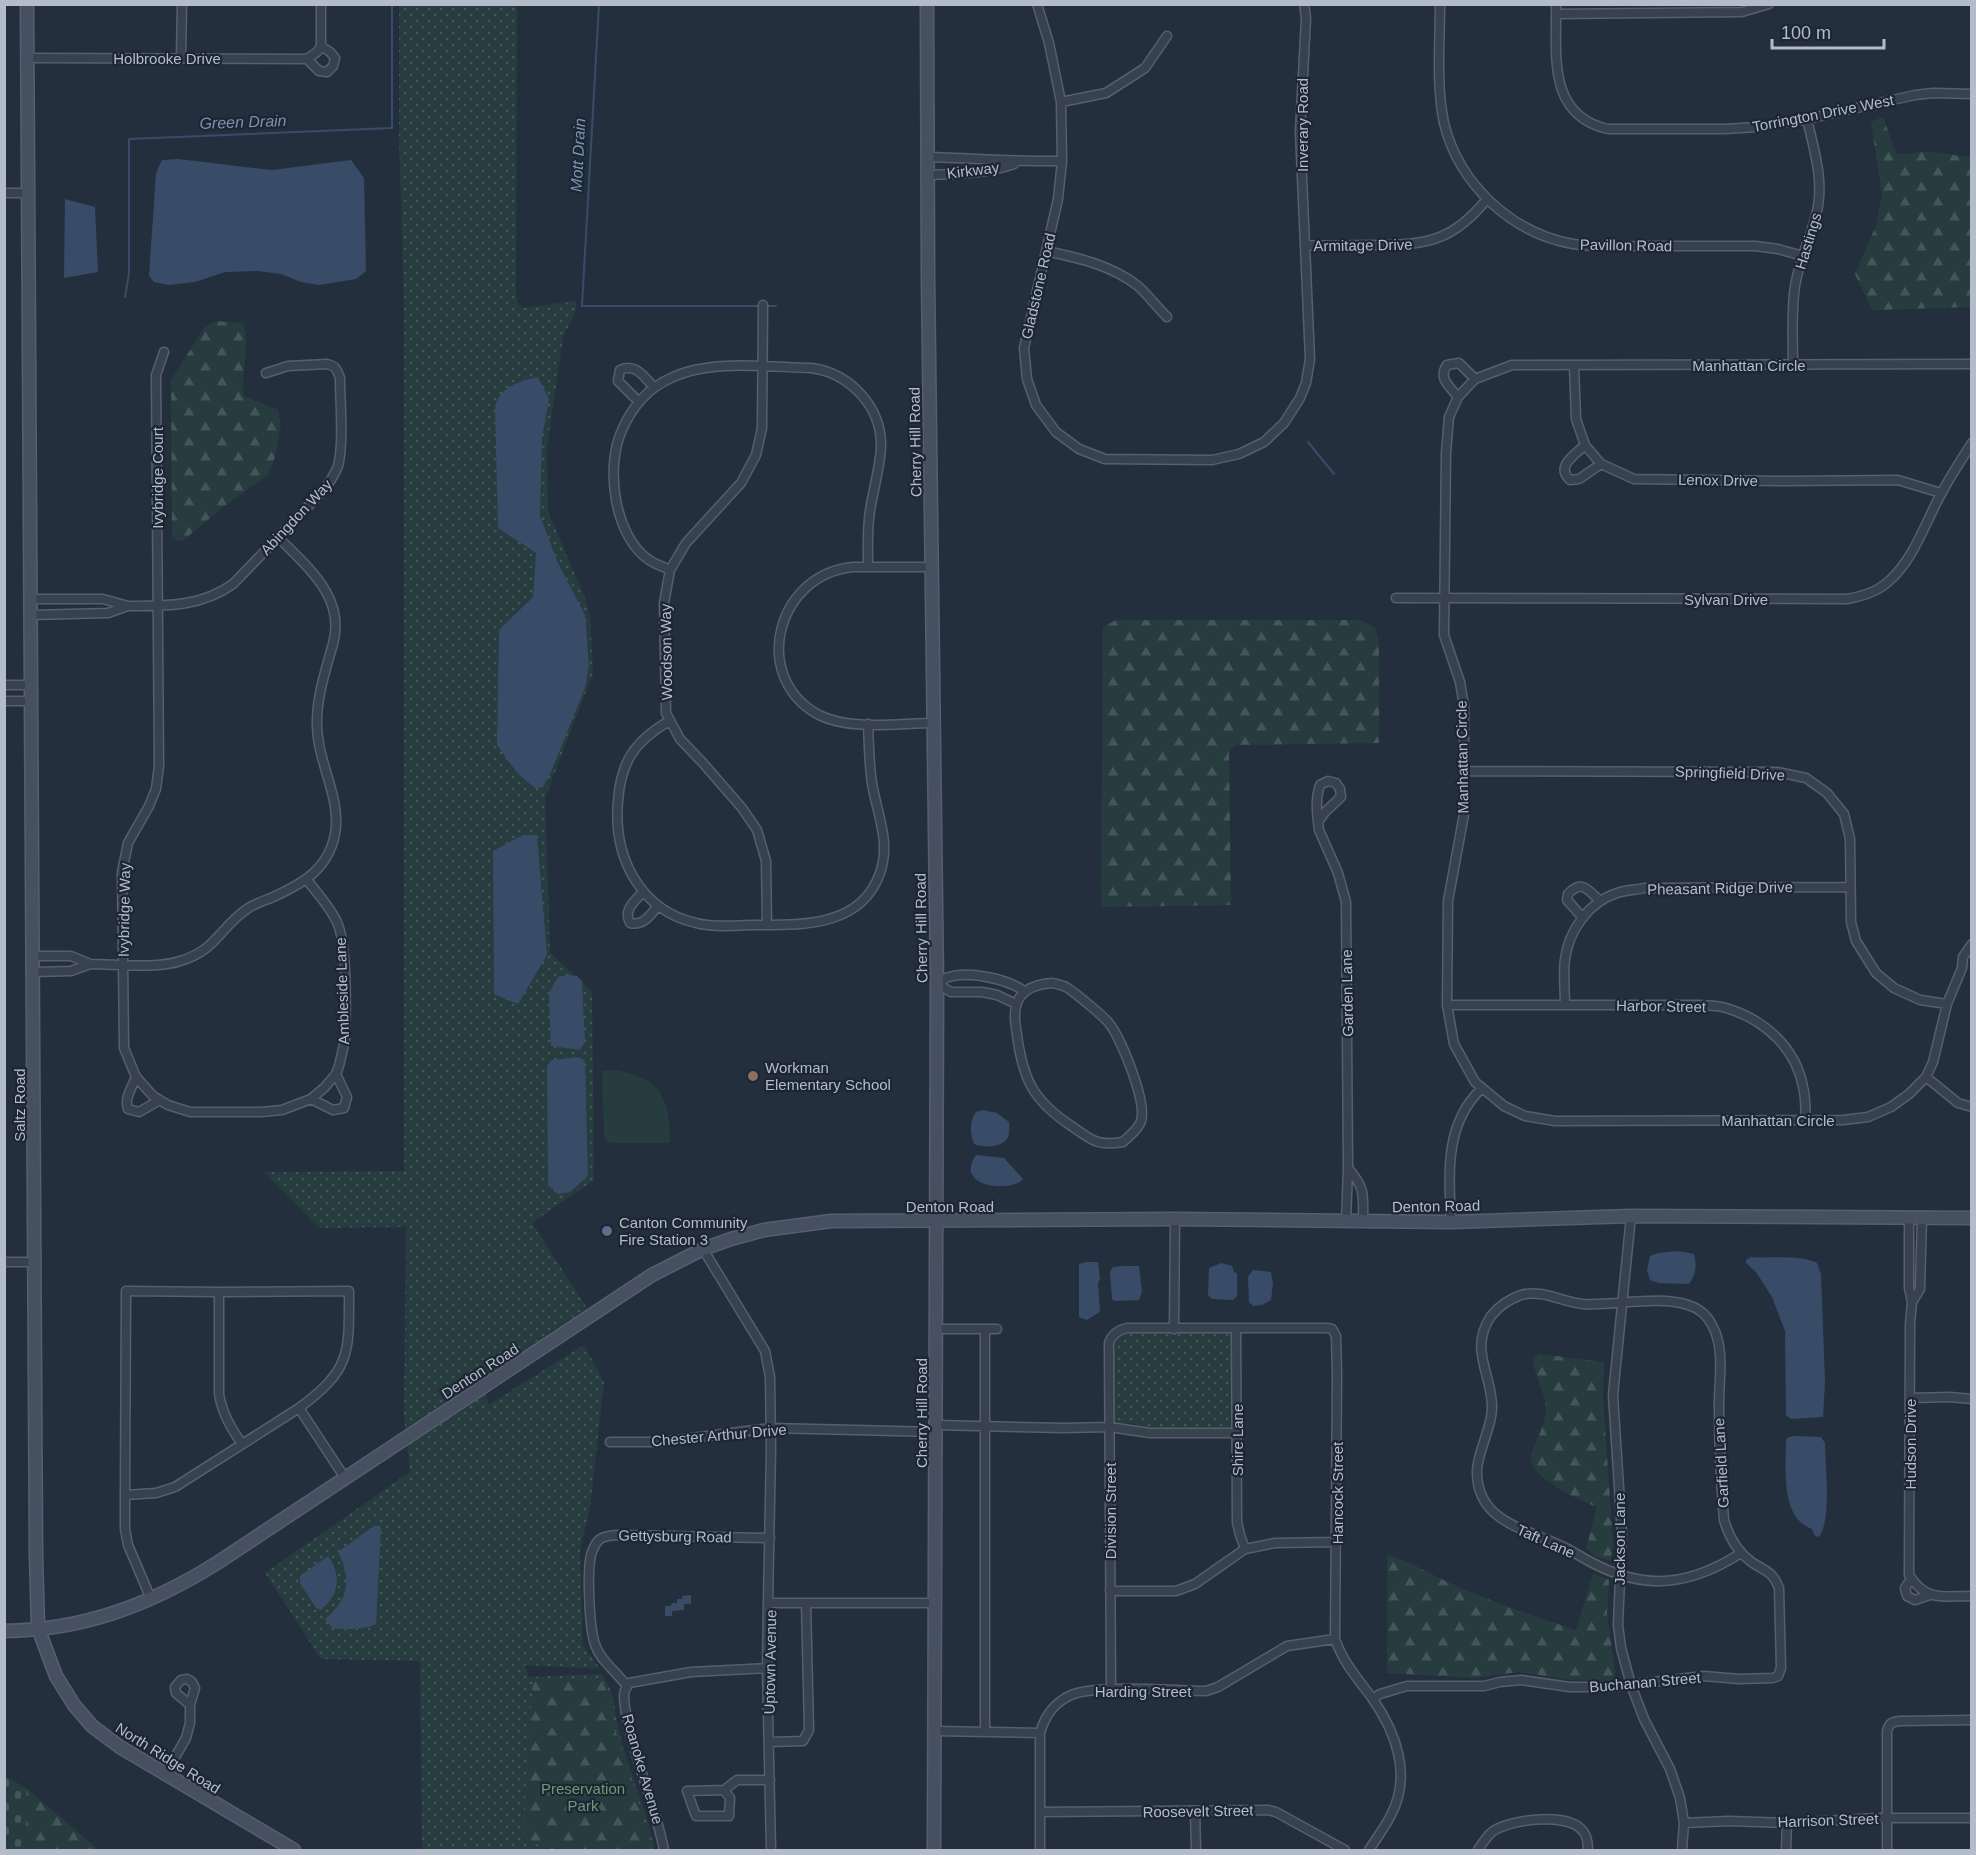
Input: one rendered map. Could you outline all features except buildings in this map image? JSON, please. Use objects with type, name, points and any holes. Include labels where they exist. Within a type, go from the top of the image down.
[{"type":"street","name":"Saltz Road","points":[[27,4],[38,1628]]},
{"type":"street","points":[[181,58],[182,4]]},
{"type":"street","points":[[321,4],[321,46],[307,59],[319,71],[327,72],[333,66],[335,58],[321,46]]},
{"type":"street","name":"Cherry Hill Road","points":[[927,4],[937,984],[934,1851]]},
{"type":"street","name":"Gladstone Road","points":[[1037,4],[1049,42],[1061,102],[1062,161],[1058,199],[1024,348],[1027,379],[1036,405],[1056,432],[1078,449],[1105,459],[1212,460],[1239,454],[1264,442],[1284,423],[1300,398]]},
{"type":"street","name":"Inverary Road","points":[[1304,4],[1306,18],[1300,132],[1305,246]]},
{"type":"street","name":"Pavillon Road","points":[[1440,4],[1440,89],[1444,122],[1457,158],[1472,181],[1505,215],[1549,238],[1573,244],[1605,247],[1755,246],[1803,256]]},
{"type":"street","points":[[1556,9],[1742,12],[1769,4]]},
{"type":"street","name":"Torrington Drive West","points":[[1556,9],[1558,79],[1565,98],[1584,119],[1608,129],[1758,127],[1807,119],[1915,95],[1971,94]]},
{"type":"street","points":[[1061,102],[1106,93],[1145,68],[1167,36]]},
{"type":"street","name":"Holbrooke Drive","points":[[27,58],[307,59]]},
{"type":"street","name":"Hastings","points":[[1793,365],[1794,292],[1805,246],[1816,216],[1820,192],[1819,176],[1807,119]]},
{"type":"street","name":"Kirkway","points":[[927,158],[977,158],[1017,162],[1062,161]]},
{"type":"street","name":"Kirkway","points":[[927,175],[996,170],[1017,162]]},
{"type":"street","points":[[4,193],[28,193]]},
{"type":"street","name":"Armitage Drive","points":[[1300,398],[1306,383],[1310,359],[1305,246],[1404,246],[1431,242],[1455,230],[1487,199]]},
{"type":"street","points":[[1046,251],[1088,260],[1114,272],[1138,286],[1167,317]]},
{"type":"street","name":"Woodson Way","points":[[764,305],[762,428],[754,462],[741,483],[686,543],[670,570],[664,603],[666,713],[680,740],[742,808],[757,830],[766,861],[767,925]]},
{"type":"street","name":"Ivybridge Court","points":[[157,606],[156,375],[164,352]]},
{"type":"street","points":[[1458,397],[1443,379],[1443,371],[1447,364],[1458,363],[1475,379]]},
{"type":"street","name":"Abingdon Way","points":[[128,606],[193,602],[220,593],[233,584],[333,478],[338,464],[340,378],[337,370],[327,364],[288,366],[266,373]]},
{"type":"street","name":"Manhattan Circle","points":[[1971,364],[1512,365],[1475,379],[1458,397],[1449,417],[1446,453],[1444,635],[1460,682],[1464,706],[1464,814],[1448,901],[1448,1005],[1454,1044],[1469,1075],[1481,1089],[1504,1106],[1526,1116],[1555,1121],[1843,1120],[1868,1117],[1891,1107],[1909,1094],[1926,1077],[1933,1062],[1947,1004],[1962,968],[1963,957],[1971,944]]},
{"type":"street","name":"Lenox Drive","points":[[1574,366],[1576,419],[1586,445],[1601,464],[1634,478],[1787,481],[1898,480],[1941,493]]},
{"type":"street","points":[[639,402],[618,381],[620,370],[628,367],[636,368],[654,387]]},
{"type":"street","points":[[670,570],[649,560],[635,546],[623,528],[616,503],[617,447],[621,431],[639,402],[654,387],[673,376],[694,369],[762,367],[825,370],[842,378],[860,393],[871,408],[879,424],[881,447],[870,511],[867,566]]},
{"type":"street","name":"Sylvan Drive","points":[[1396,598],[1848,599],[1859,597],[1888,582],[1902,568],[1941,493],[1971,443]]},
{"type":"street","points":[[1586,445],[1565,464],[1564,471],[1567,477],[1570,480],[1579,479],[1601,464]]},
{"type":"street","points":[[33,956],[71,956],[90,963],[178,962],[200,954],[212,945],[236,917],[249,907],[308,880],[326,856],[336,827],[335,804],[320,753],[316,723],[320,687],[334,640],[335,622],[329,596],[322,582],[278,537]]},
{"type":"street","points":[[932,567],[867,566],[842,568],[828,572],[806,586],[794,600],[787,613],[779,644],[782,669],[789,684],[813,711],[834,721],[868,724],[934,723]]},
{"type":"street","points":[[31,599],[103,598],[128,606]]},
{"type":"street","points":[[31,615],[108,613],[128,606]]},
{"type":"street","name":"Ivybridge Way","points":[[157,606],[159,766],[156,789],[132,832],[125,852],[122,872],[126,1056],[136,1077],[160,1100]]},
{"type":"street","points":[[4,685],[31,685]]},
{"type":"street","points":[[4,701],[32,701]]},
{"type":"street","points":[[669,721],[649,733],[633,750],[624,769],[619,790],[617,828],[622,854],[630,872],[643,892],[658,906],[680,918],[702,924],[767,925],[814,923],[833,919],[855,907],[875,884],[882,867],[885,845],[872,783],[868,724]]},
{"type":"street","name":"Springfield Drive","points":[[1464,771],[1777,772],[1806,778],[1827,793],[1844,814],[1850,839],[1851,922],[1856,941],[1876,973],[1894,988],[1920,1000],[1947,1004]]},
{"type":"street","name":"Garden Lane","points":[[1318,822],[1341,797],[1336,783],[1328,781],[1320,785],[1317,794],[1318,822],[1319,830],[1338,873],[1346,902],[1348,1168],[1346,1222]]},
{"type":"street","name":"Ambleside Lane","points":[[308,880],[330,909],[344,942],[345,1040],[336,1074]]},
{"type":"street","points":[[1583,918],[1568,900],[1568,894],[1573,888],[1584,887],[1600,901]]},
{"type":"street","name":"Pheasant Ridge Drive","points":[[1565,1005],[1564,960],[1570,938],[1583,918],[1600,901],[1618,893],[1644,888],[1850,887]]},
{"type":"street","points":[[643,892],[627,910],[630,923],[638,925],[644,922],[658,906]]},
{"type":"street","points":[[1962,968],[1971,962]]},
{"type":"street","points":[[33,972],[71,971],[90,963]]},
{"type":"street","points":[[1016,1004],[997,995],[982,992],[951,992],[937,984],[947,977],[1000,978],[1024,991]]},
{"type":"street","points":[[1052,983],[1066,987],[1108,1023],[1133,1073],[1142,1108],[1141,1121],[1135,1131],[1123,1142],[1097,1143],[1051,1113],[1035,1095],[1024,1073],[1014,1016],[1016,1004],[1024,991],[1038,985],[1052,983]]},
{"type":"street","name":"Harbor Street","points":[[1448,1005],[1698,1005],[1724,1007],[1749,1016],[1764,1026],[1778,1038],[1794,1059],[1803,1087],[1806,1120]]},
{"type":"street","points":[[136,1077],[126,1103],[128,1109],[139,1112],[160,1100],[190,1112],[278,1111],[311,1099],[336,1074],[347,1097],[344,1108],[333,1110],[311,1099]]},
{"type":"street","points":[[1926,1077],[1958,1103],[1971,1107]]},
{"type":"street","points":[[1450,1222],[1450,1149],[1454,1131],[1467,1104],[1481,1089]]},
{"type":"street","name":"Garden Lane","points":[[1348,1168],[1362,1187],[1363,1222]]},
{"type":"street","name":"Denton Road","points":[[38,1628],[100,1618],[151,1599],[217,1563],[652,1275],[704,1249],[749,1234],[801,1224],[855,1221],[1450,1222],[1630,1216],[1971,1218]]},
{"type":"street","name":"Jackson Lane","points":[[1630,1216],[1613,1395],[1622,1534],[1618,1625],[1621,1648],[1631,1686],[1644,1719],[1670,1770],[1680,1798],[1684,1823],[1682,1851]]},
{"type":"street","name":"Hudson Drive","points":[[1916,1218],[1909,1288],[1912,1302],[1909,1575],[1913,1582],[1905,1588],[1906,1596],[1915,1600],[1930,1595]]},
{"type":"street","name":"Hudson Drive","points":[[1912,1302],[1920,1288],[1916,1218]]},
{"type":"street","points":[[1174,1329],[1175,1220]]},
{"type":"street","points":[[704,1249],[765,1351],[770,1377],[768,1603]]},
{"type":"street","points":[[4,1262],[34,1262]]},
{"type":"street","points":[[125,1495],[156,1493],[175,1487],[299,1408],[327,1386],[344,1359],[348,1341],[349,1291],[126,1291],[125,1495],[126,1536],[151,1599]]},
{"type":"street","points":[[219,1292],[219,1394],[227,1421],[242,1444]]},
{"type":"street","name":"Taft Lane","points":[[1622,1302],[1581,1304],[1536,1293],[1520,1296],[1504,1304],[1493,1314],[1485,1330],[1481,1355],[1492,1401],[1492,1412],[1477,1471],[1478,1484],[1483,1497],[1506,1523],[1561,1544],[1591,1563],[1621,1576],[1642,1580],[1681,1579],[1704,1574],[1741,1553]]},
{"type":"street","name":"Garfield Lane","points":[[1622,1302],[1687,1304],[1702,1312],[1712,1325],[1719,1353],[1724,1520],[1729,1536],[1741,1553],[1774,1576],[1779,1588],[1781,1668],[1778,1676]]},
{"type":"street","name":"Hancock Street","points":[[1115,1333],[1127,1328],[1327,1328],[1335,1332],[1337,1375],[1335,1639],[1347,1666],[1373,1699],[1395,1739],[1402,1777],[1398,1797],[1391,1814],[1369,1851]]},
{"type":"street","points":[[936,1329],[997,1329]]},
{"type":"street","points":[[985,1732],[986,1329]]},
{"type":"street","name":"Shire Lane","points":[[1236,1329],[1237,1522],[1245,1549]]},
{"type":"street","name":"Division Street","points":[[1111,1690],[1109,1343],[1115,1333]]},
{"type":"street","points":[[1910,1398],[1971,1399]]},
{"type":"street","points":[[299,1408],[345,1478]]},
{"type":"street","name":"Chester Arthur Drive","points":[[609,1442],[660,1442],[771,1428],[1109,1427],[1150,1433],[1237,1433]]},
{"type":"street","name":"Gettysburg Road","points":[[627,1687],[622,1678],[603,1659],[593,1640],[591,1553],[599,1540],[610,1535],[770,1538]]},
{"type":"street","points":[[1110,1591],[1164,1592],[1187,1588],[1245,1549],[1275,1543],[1337,1542]]},
{"type":"street","points":[[1913,1582],[1930,1595],[1971,1596]]},
{"type":"street","name":"Uptown Avenue","points":[[771,1851],[768,1603],[936,1603]]},
{"type":"street","points":[[769,1742],[803,1741],[809,1730],[806,1603]]},
{"type":"street","points":[[4,1631],[38,1628]]},
{"type":"street","name":"North Ridge Road","points":[[38,1628],[56,1676],[74,1705],[92,1726],[165,1775],[294,1851]]},
{"type":"street","name":"Harding Street","points":[[1040,1851],[1040,1733],[1044,1721],[1057,1703],[1082,1691],[1206,1691],[1218,1687],[1287,1646],[1335,1639]]},
{"type":"street","points":[[627,1687],[629,1683],[691,1672],[767,1668]]},
{"type":"street","name":"Buchanan Street","points":[[1373,1699],[1380,1694],[1407,1686],[1484,1686],[1521,1680],[1570,1687],[1631,1686],[1704,1676],[1739,1679],[1778,1676]]},
{"type":"street","name":"Roanoke Avenue","points":[[627,1687],[624,1693],[628,1722],[664,1851]]},
{"type":"street","points":[[165,1775],[186,1738],[190,1723],[190,1705]]},
{"type":"street","points":[[1887,1851],[1887,1731],[1891,1723],[1971,1720]]},
{"type":"street","points":[[935,1731],[1040,1733]]},
{"type":"street","points":[[724,1790],[730,1798],[729,1816],[696,1816],[687,1791],[724,1790],[737,1780],[770,1780]]},
{"type":"street","name":"Roosevelt Street","points":[[1041,1812],[1268,1810],[1276,1812],[1345,1851]]},
{"type":"street","points":[[1195,1811],[1196,1851]]},
{"type":"street","name":"Harrison Street","points":[[1684,1823],[1971,1818]]},
{"type":"street","points":[[1478,1851],[1492,1832],[1505,1825],[1548,1819],[1567,1822],[1582,1830],[1587,1839],[1588,1851]]},
{"type":"street","points":[[1786,1851],[1787,1823]]},
{"type":"green space","points":[[399,5],[517,5],[516,293],[518,304],[523,308],[576,301],[576,310],[563,338],[547,447],[548,512],[584,595],[590,617],[593,673],[545,798],[550,953],[592,991],[594,1180],[532,1223],[587,1308],[485,1376],[488,1405],[584,1345],[604,1382],[590,1507],[580,1551],[583,1645],[600,1669],[525,1665],[529,1677],[601,1674],[606,1681],[610,1688],[623,1746],[655,1850],[422,1850],[420,1661],[321,1659],[265,1573],[410,1472],[404,1416],[406,1227],[319,1228],[264,1172],[404,1171],[404,302],[399,135]]},
{"type":"green space","points":[[1883,117],[1896,153],[1924,152],[1971,157],[1971,307],[1872,310],[1855,274],[1875,228],[1882,195],[1871,122]]},
{"type":"green space","points":[[215,321],[243,323],[246,342],[244,396],[278,410],[281,424],[275,457],[268,475],[223,507],[184,540],[177,541],[172,537],[171,380],[204,328]]},
{"type":"green space","points":[[1116,620],[1361,620],[1375,628],[1379,643],[1379,743],[1236,745],[1229,751],[1231,905],[1101,907],[1103,627]]},
{"type":"green space","points":[[614,1070],[643,1078],[660,1092],[668,1114],[670,1143],[610,1143],[604,1137],[602,1071]]},
{"type":"green space","points":[[1124,1333],[1232,1333],[1232,1428],[1149,1428],[1132,1423],[1114,1424],[1113,1337]]},
{"type":"green space","points":[[1539,1354],[1604,1362],[1603,1398],[1613,1542],[1611,1561],[1597,1557],[1586,1549],[1597,1507],[1556,1487],[1537,1472],[1532,1464],[1531,1456],[1546,1408],[1533,1359]]},
{"type":"green space","points":[[1387,1555],[1481,1596],[1576,1630],[1593,1574],[1609,1580],[1607,1614],[1616,1679],[1612,1681],[1571,1680],[1519,1672],[1473,1678],[1387,1673]]},
{"type":"green space","name":"Preservation Park","points":[[599,1678],[608,1689],[615,1731],[629,1769],[652,1850],[547,1850],[524,1837],[533,1680]]},
{"type":"green space","points":[[5,1776],[26,1788],[25,1850],[5,1850]]},
{"type":"green space","points":[[26,1788],[99,1850],[25,1850]]},
{"type":"water","points":[[178,159],[272,170],[351,160],[364,178],[366,271],[356,279],[319,285],[301,282],[281,274],[258,271],[225,272],[195,282],[169,285],[154,282],[149,276],[156,173],[162,160]]},
{"type":"water","points":[[65,199],[95,207],[98,272],[64,278]]},
{"type":"water","points":[[538,377],[549,399],[542,438],[540,516],[558,563],[585,615],[589,665],[585,688],[551,772],[543,787],[535,788],[518,774],[497,745],[499,630],[533,597],[536,553],[498,528],[495,407],[506,389]]},
{"type":"water","points":[[523,835],[537,835],[547,955],[518,1004],[494,994],[493,851]]},
{"type":"water","points":[[577,976],[582,981],[585,1042],[580,1050],[551,1046],[549,993],[558,977]]},
{"type":"water","points":[[579,1057],[585,1061],[588,1176],[570,1192],[558,1194],[548,1185],[547,1067],[551,1060]]},
{"type":"water","points":[[983,1110],[997,1113],[1009,1122],[1009,1135],[1002,1143],[987,1146],[974,1144],[971,1132],[972,1119],[976,1112]]},
{"type":"water","points":[[976,1155],[1004,1158],[1023,1179],[1008,1186],[987,1185],[978,1181],[972,1175],[971,1166]]},
{"type":"water","points":[[1678,1251],[1694,1254],[1695,1270],[1689,1284],[1659,1283],[1650,1280],[1647,1270],[1650,1256]]},
{"type":"water","points":[[1751,1257],[1793,1258],[1817,1263],[1821,1274],[1825,1382],[1823,1417],[1791,1419],[1786,1415],[1785,1331],[1772,1297],[1756,1272],[1746,1263],[1746,1260]]},
{"type":"water","points":[[1098,1262],[1100,1279],[1098,1283],[1100,1312],[1087,1320],[1079,1317],[1079,1264]]},
{"type":"water","points":[[1221,1263],[1232,1266],[1234,1272],[1237,1273],[1237,1296],[1233,1300],[1212,1299],[1208,1295],[1209,1268]]},
{"type":"water","points":[[1139,1266],[1142,1292],[1139,1300],[1115,1301],[1112,1299],[1110,1272],[1113,1267]]},
{"type":"water","points":[[1253,1270],[1271,1272],[1273,1283],[1271,1300],[1262,1305],[1253,1306],[1249,1302],[1248,1277]]},
{"type":"water","points":[[1793,1436],[1821,1437],[1825,1443],[1827,1505],[1823,1529],[1819,1537],[1815,1536],[1812,1529],[1794,1514],[1790,1503],[1786,1478],[1786,1441],[1787,1438]]},
{"type":"water","points":[[379,1525],[381,1529],[376,1624],[354,1629],[332,1628],[325,1619],[339,1604],[346,1588],[345,1571],[338,1552],[371,1528]]},
{"type":"water","points":[[328,1556],[337,1577],[332,1598],[321,1610],[316,1608],[300,1583],[300,1576]]},
{"type":"water","points":[[691,1595],[691,1604],[684,1604],[684,1610],[672,1611],[672,1616],[665,1616],[665,1606],[677,1603],[677,1599],[682,1599],[682,1596]]},
{"type":"waterway","name":"Green Drain","points":[[125,297],[129,273],[129,139],[392,128],[392,4]]},
{"type":"waterway","name":"Mott Drain","points":[[599,4],[582,306],[760,306]]},
{"type":"waterway","points":[[766,306],[776,306]]},
{"type":"waterway","points":[[1308,442],[1334,474]]},
{"type":"place","name":"Workman Elementary School","points":[[753,1076]]},
{"type":"place","name":"Canton Community Fire Station 3","points":[[607,1231]]}]
